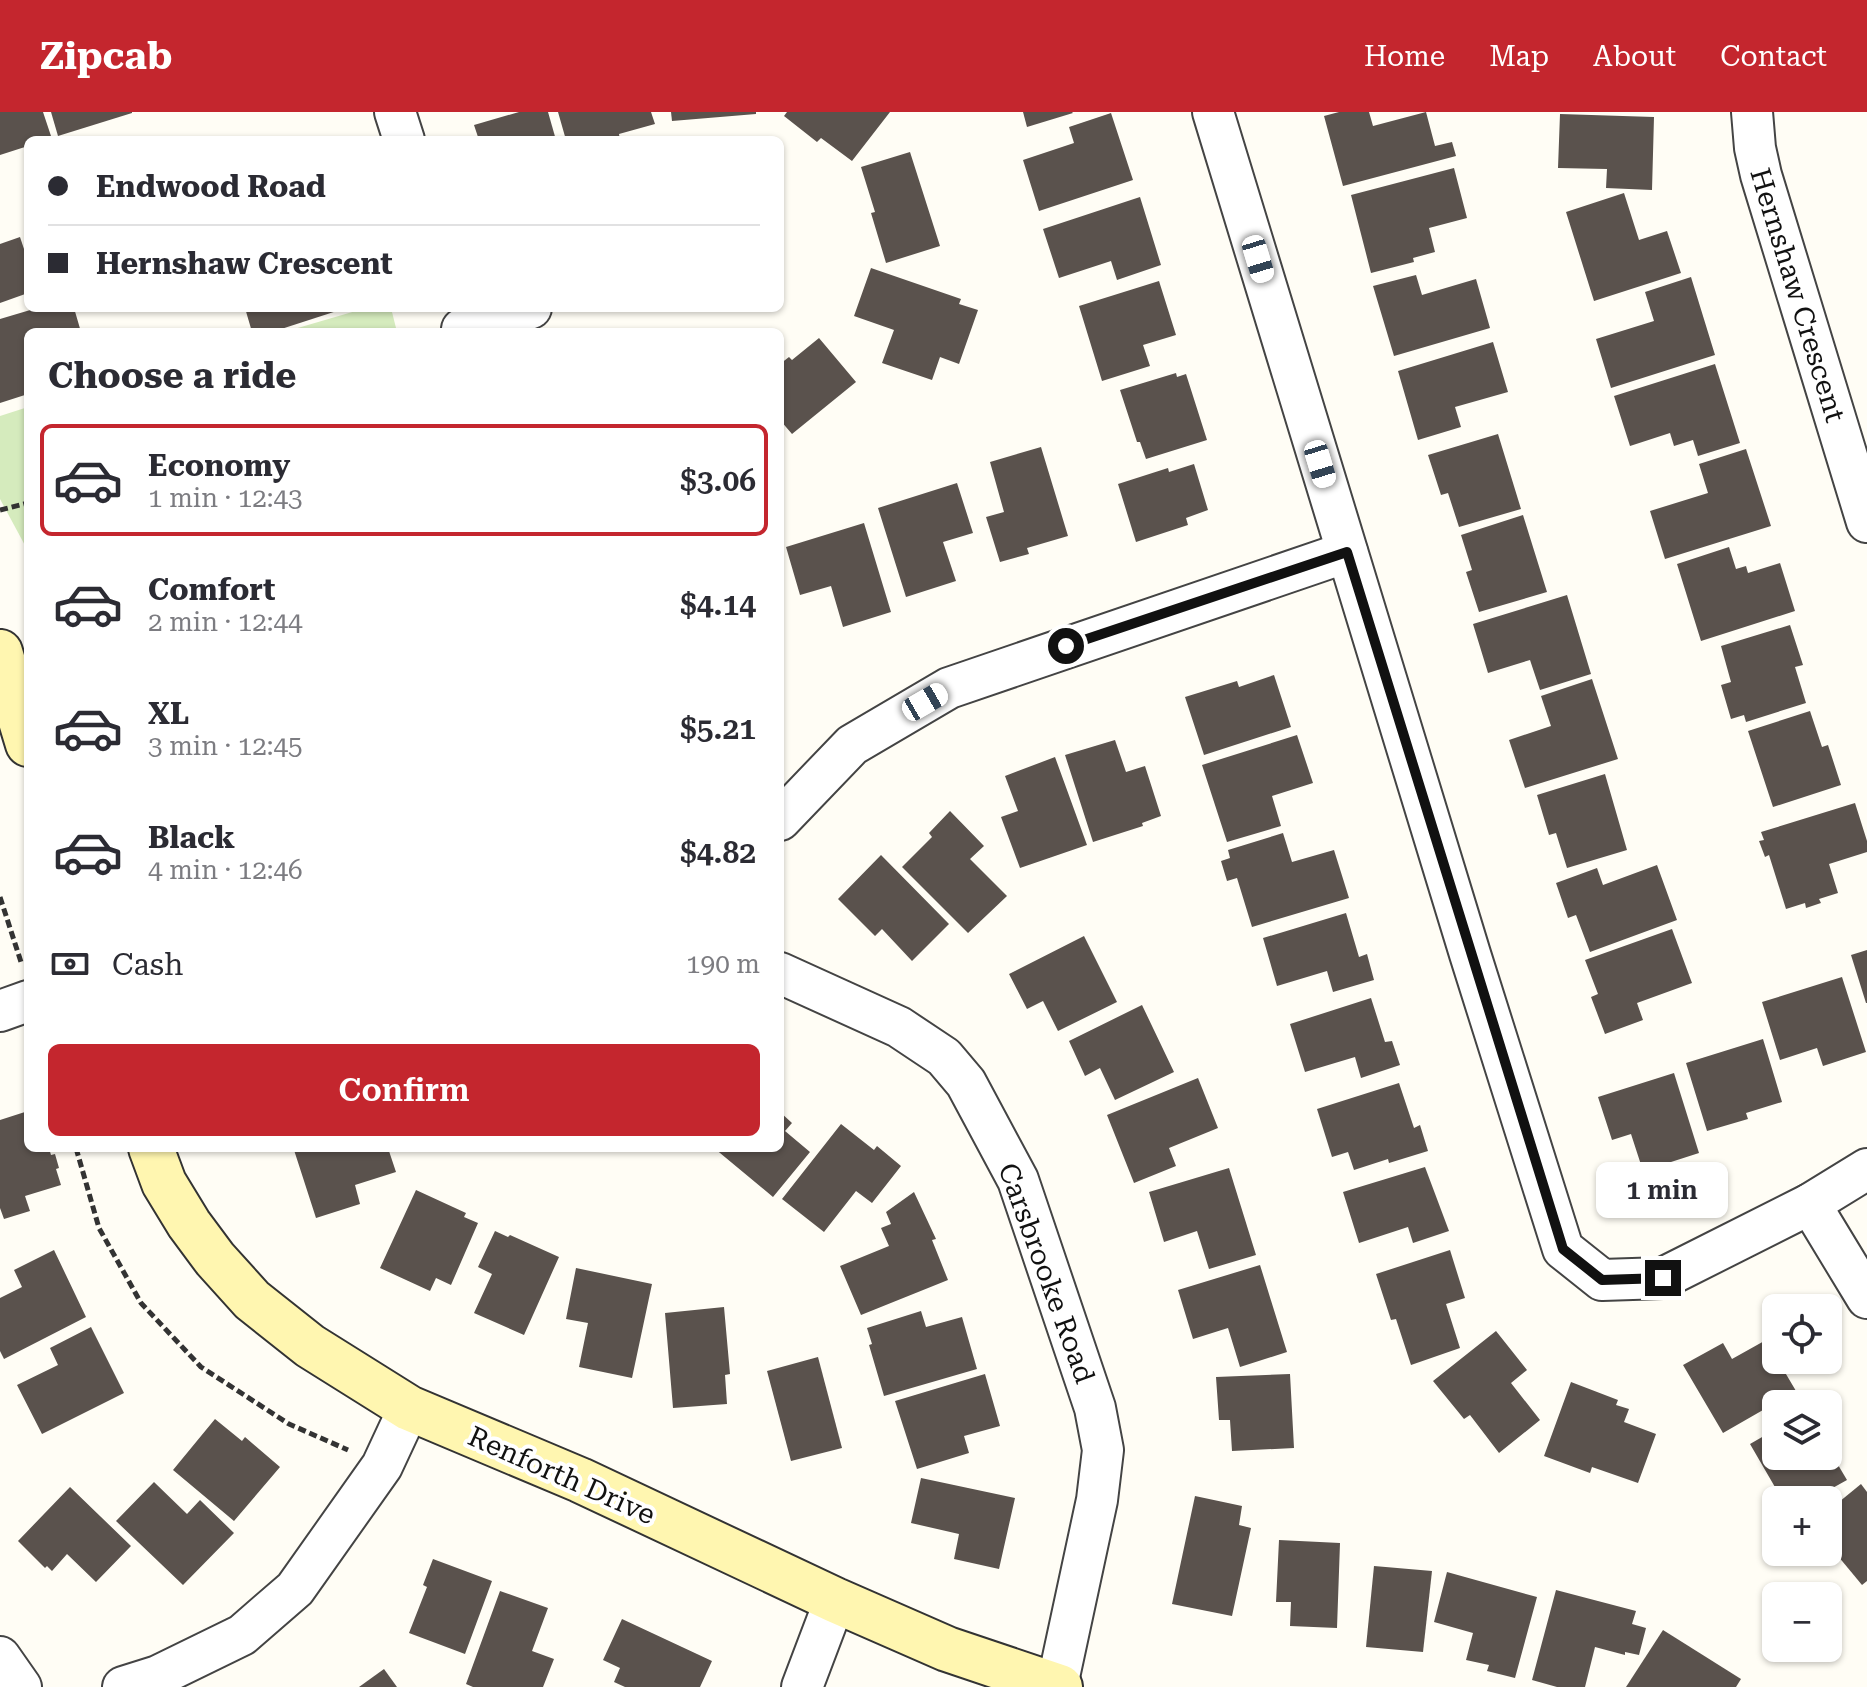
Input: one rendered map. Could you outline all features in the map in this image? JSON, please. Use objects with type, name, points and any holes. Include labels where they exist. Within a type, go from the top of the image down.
[{"type":"street","points":[[395,112],[403,136]]},
{"type":"street","points":[[1213,112],[1563,1249],[1602,1280],[1663,1278],[1810,1204],[1867,1169]]},
{"type":"street","name":"Hernshaw Crescent","points":[[1752,112],[1761,175],[1867,522]]},
{"type":"street","points":[[460,323],[512,312]]},
{"type":"street","points":[[784,816],[852,745],[949,688],[1347,552]]},
{"type":"street","points":[[0,652],[24,731]]},
{"type":"street","name":"Carsbrooke Road","points":[[784,975],[899,1027],[944,1057],[966,1083],[1018,1180],[1095,1408],[1103,1450],[1097,1500],[1058,1687]]},
{"type":"street","points":[[0,1011],[24,985]]},
{"type":"street","name":"Renforth Drive","points":[[152,1152],[164,1183],[189,1224],[252,1300],[310,1346],[409,1408],[580,1480],[947,1649],[1058,1687]]},
{"type":"street","points":[[1810,1204],[1867,1298]]},
{"type":"street","points":[[123,1687],[158,1676],[242,1635],[295,1589],[382,1466],[409,1408]]},
{"type":"street","points":[[802,1687],[835,1600]]},
{"type":"street","points":[[0,1657],[21,1687]]},
{"type":"path","points":[[0,510],[24,504]]},
{"type":"path","points":[[0,897],[24,981]]},
{"type":"path","points":[[77,1152],[99,1228],[141,1303],[201,1367],[289,1424],[353,1452]]},
{"type":"green space","points":[[352,312],[392,312],[396,328],[298,328]]},
{"type":"green space","points":[[24,408],[24,544],[0,499],[0,416]]},
{"type":"building","points":[[0,112],[43,112],[51,136],[24,136],[24,147],[0,155]]},
{"type":"building","points":[[51,112],[132,112],[132,113],[58,136]]},
{"type":"building","points":[[519,112],[548,112],[555,136],[478,136],[474,125]]},
{"type":"building","points":[[558,112],[651,112],[655,124],[619,136],[565,136]]},
{"type":"building","points":[[671,112],[756,112],[756,114],[672,121]]},
{"type":"building","points":[[787,112],[890,112],[852,161],[821,138],[817,142],[784,116]]},
{"type":"building","points":[[1023,112],[1072,112],[1073,113],[1027,127]]},
{"type":"building","points":[[1339,112],[1369,112],[1373,126],[1426,112],[1435,146],[1452,142],[1456,156],[1343,186],[1324,116]]},
{"type":"building","points":[[1111,113],[1133,180],[1039,211],[1023,160],[1074,143],[1069,127]]},
{"type":"building","points":[[1560,114],[1654,117],[1652,190],[1606,188],[1607,169],[1558,168]]},
{"type":"building","points":[[910,152],[940,246],[886,263],[861,167]]},
{"type":"building","points":[[1454,168],[1467,218],[1429,228],[1435,252],[1413,258],[1414,262],[1371,273],[1351,195]]},
{"type":"building","points":[[1624,193],[1639,240],[1667,231],[1681,273],[1594,301],[1566,212]]},
{"type":"building","points":[[1140,197],[1161,265],[1117,280],[1111,261],[1059,278],[1043,229]]},
{"type":"building","points":[[20,237],[24,249],[24,294],[0,303],[0,244]]},
{"type":"building","points":[[871,268],[961,299],[959,304],[978,310],[959,364],[940,357],[932,380],[882,363],[894,330],[854,316]]},
{"type":"building","points":[[1416,275],[1422,295],[1476,279],[1490,328],[1394,356],[1373,286]]},
{"type":"building","points":[[1691,277],[1715,355],[1611,388],[1596,339],[1654,321],[1645,292]]},
{"type":"building","points":[[1159,281],[1176,335],[1143,345],[1150,366],[1102,381],[1079,306]]},
{"type":"building","points":[[24,312],[75,312],[80,328],[24,328],[24,395],[0,403],[0,319]]},
{"type":"building","points":[[246,312],[334,312],[284,328],[251,328]]},
{"type":"building","points":[[819,338],[856,382],[792,434],[784,425],[784,361],[789,357],[792,360]]},
{"type":"building","points":[[1493,342],[1508,392],[1455,407],[1461,427],[1418,440],[1398,371]]},
{"type":"building","points":[[1715,364],[1740,443],[1698,456],[1693,440],[1674,446],[1670,433],[1630,446],[1614,396]]},
{"type":"building","points":[[1176,373],[1177,377],[1186,374],[1207,440],[1146,459],[1140,442],[1137,442],[1120,390]]},
{"type":"building","points":[[1498,434],[1521,509],[1459,527],[1448,493],[1441,495],[1428,455]]},
{"type":"building","points":[[1041,447],[1068,536],[1027,548],[1029,554],[1000,562],[986,517],[1004,512],[990,462]]},
{"type":"building","points":[[1746,449],[1771,526],[1665,559],[1650,511],[1708,493],[1699,464]]},
{"type":"building","points":[[1194,464],[1208,510],[1186,518],[1188,525],[1136,542],[1118,484],[1168,468],[1169,472]]},
{"type":"building","points":[[957,483],[973,533],[943,542],[956,581],[906,597],[878,508]]},
{"type":"building","points":[[1523,515],[1547,592],[1479,612],[1466,572],[1472,570],[1461,535]]},
{"type":"building","points":[[864,523],[891,612],[843,627],[831,586],[800,595],[786,547]]},
{"type":"building","points":[[1729,547],[1736,569],[1746,566],[1748,573],[1780,563],[1795,611],[1701,641],[1677,564]]},
{"type":"building","points":[[1567,595],[1591,674],[1540,690],[1530,660],[1488,673],[1473,624]]},
{"type":"building","points":[[1790,625],[1803,665],[1795,667],[1806,703],[1746,722],[1744,715],[1731,719],[1721,685],[1731,682],[1721,646]]},
{"type":"building","points":[[1274,675],[1291,727],[1204,755],[1185,697],[1237,681],[1239,687]]},
{"type":"building","points":[[1592,679],[1618,759],[1525,788],[1509,740],[1551,726],[1541,696]]},
{"type":"building","points":[[1810,711],[1822,747],[1828,745],[1841,785],[1773,807],[1748,731]]},
{"type":"building","points":[[1297,735],[1313,783],[1272,796],[1281,826],[1227,842],[1202,765]]},
{"type":"building","points":[[1115,740],[1126,772],[1145,766],[1161,816],[1142,823],[1143,826],[1093,842],[1065,755]]},
{"type":"building","points":[[1055,757],[1087,845],[1020,868],[1001,817],[1018,811],[1005,776]]},
{"type":"building","points":[[1605,774],[1627,850],[1567,868],[1556,833],[1549,835],[1537,795]]},
{"type":"building","points":[[1855,803],[1867,841],[1867,852],[1829,864],[1838,893],[1819,899],[1821,903],[1806,908],[1805,903],[1786,909],[1769,855],[1765,857],[1759,841],[1764,840],[1761,832]]},
{"type":"building","points":[[950,811],[984,846],[970,859],[1007,896],[968,933],[902,867],[932,837],[929,833]]},
{"type":"building","points":[[1283,833],[1292,862],[1334,850],[1349,898],[1252,927],[1237,878],[1227,881],[1221,861],[1230,858],[1228,850]]},
{"type":"building","points":[[881,855],[949,924],[912,961],[882,929],[875,936],[838,899]]},
{"type":"building","points":[[1657,865],[1677,920],[1590,952],[1576,915],[1568,918],[1556,883],[1597,868],[1603,885]]},
{"type":"building","points":[[1346,913],[1359,957],[1367,954],[1374,980],[1333,992],[1327,971],[1277,986],[1263,938]]},
{"type":"building","points":[[1672,929],[1692,983],[1637,1003],[1643,1020],[1605,1034],[1591,997],[1598,994],[1585,960]]},
{"type":"building","points":[[1084,936],[1117,1002],[1058,1031],[1043,1001],[1027,1009],[1009,974]]},
{"type":"building","points":[[1867,950],[1867,1003],[1866,1003],[1851,955]]},
{"type":"building","points":[[1842,977],[1866,1052],[1823,1066],[1817,1048],[1780,1060],[1762,1002]]},
{"type":"building","points":[[1371,998],[1385,1042],[1392,1041],[1400,1065],[1361,1078],[1355,1057],[1305,1072],[1290,1024]]},
{"type":"building","points":[[1142,1005],[1174,1072],[1115,1100],[1100,1068],[1085,1076],[1069,1041]]},
{"type":"building","points":[[1763,1039],[1782,1102],[1746,1113],[1748,1119],[1707,1131],[1686,1063]]},
{"type":"building","points":[[1674,1073],[1699,1153],[1643,1171],[1631,1134],[1612,1140],[1598,1097]]},
{"type":"building","points":[[1198,1078],[1218,1128],[1169,1148],[1176,1166],[1134,1183],[1107,1115]]},
{"type":"building","points":[[1399,1083],[1414,1128],[1420,1125],[1428,1151],[1354,1170],[1348,1152],[1332,1157],[1317,1109]]},
{"type":"building","points":[[24,1112],[24,1152],[55,1154],[61,1185],[25,1196],[30,1211],[4,1219],[0,1208],[0,1120]]},
{"type":"building","points":[[784,1116],[792,1123],[785,1131],[810,1152],[773,1197],[719,1152],[784,1152]]},
{"type":"building","points":[[841,1124],[874,1150],[877,1146],[901,1166],[872,1203],[856,1191],[824,1232],[782,1199]]},
{"type":"building","points":[[295,1152],[389,1152],[396,1172],[355,1185],[360,1204],[316,1218]]},
{"type":"building","points":[[1425,1167],[1449,1231],[1413,1243],[1408,1227],[1359,1243],[1343,1192]]},
{"type":"building","points":[[1229,1168],[1256,1255],[1209,1269],[1197,1231],[1164,1242],[1149,1192]]},
{"type":"building","points":[[416,1190],[466,1213],[464,1217],[478,1223],[451,1285],[436,1278],[430,1291],[380,1268]]},
{"type":"building","points":[[914,1192],[936,1239],[932,1240],[948,1280],[861,1315],[840,1266],[889,1246],[881,1228],[891,1224],[886,1212]]},
{"type":"building","points":[[495,1231],[559,1257],[524,1335],[474,1313],[492,1274],[478,1267]]},
{"type":"building","points":[[54,1250],[86,1317],[4,1359],[0,1351],[0,1298],[22,1287],[14,1270]]},
{"type":"building","points":[[1450,1250],[1465,1298],[1446,1304],[1460,1348],[1411,1365],[1396,1319],[1391,1320],[1376,1274]]},
{"type":"building","points":[[1260,1265],[1287,1352],[1240,1367],[1228,1328],[1193,1339],[1178,1290]]},
{"type":"building","points":[[576,1268],[652,1284],[632,1378],[579,1367],[588,1323],[566,1319]]},
{"type":"building","points":[[724,1307],[730,1374],[725,1375],[727,1404],[673,1408],[665,1313]]},
{"type":"building","points":[[921,1311],[926,1327],[962,1317],[977,1369],[884,1396],[867,1328]]},
{"type":"building","points":[[91,1327],[124,1393],[42,1434],[17,1385],[58,1365],[50,1348]]},
{"type":"building","points":[[1496,1331],[1527,1370],[1511,1383],[1540,1420],[1499,1453],[1470,1415],[1464,1419],[1433,1381]]},
{"type":"building","points":[[1762,1342],[1762,1374],[1786,1374],[1795,1390],[1762,1390],[1762,1411],[1723,1433],[1683,1365],[1723,1343],[1732,1359]]},
{"type":"building","points":[[818,1357],[842,1448],[791,1461],[767,1371]]},
{"type":"building","points":[[985,1374],[1000,1426],[964,1436],[969,1453],[917,1469],[895,1401]]},
{"type":"building","points":[[1290,1374],[1294,1448],[1232,1451],[1230,1420],[1219,1420],[1216,1377]]},
{"type":"building","points":[[1571,1382],[1618,1400],[1616,1405],[1629,1409],[1624,1422],[1656,1434],[1638,1483],[1592,1467],[1590,1473],[1544,1456]]},
{"type":"building","points":[[215,1419],[242,1441],[245,1437],[280,1467],[234,1521],[173,1470]]},
{"type":"building","points":[[1762,1437],[1762,1465],[1750,1444]]},
{"type":"building","points":[[1765,1470],[1841,1470],[1847,1480],[1836,1486],[1774,1486]]},
{"type":"building","points":[[921,1478],[1015,1498],[999,1569],[954,1559],[959,1534],[911,1523]]},
{"type":"building","points":[[154,1482],[187,1514],[200,1500],[234,1533],[183,1585],[116,1521]]},
{"type":"building","points":[[1861,1484],[1867,1492],[1867,1581],[1862,1585],[1842,1561],[1842,1500]]},
{"type":"building","points":[[70,1487],[131,1546],[96,1582],[67,1554],[52,1571],[47,1566],[45,1568],[18,1541]]},
{"type":"building","points":[[1195,1496],[1242,1506],[1239,1525],[1251,1528],[1232,1616],[1172,1604]]},
{"type":"building","points":[[1279,1540],[1340,1543],[1337,1628],[1290,1626],[1291,1602],[1276,1602]]},
{"type":"building","points":[[433,1559],[492,1581],[465,1654],[409,1633],[427,1587],[423,1585]]},
{"type":"building","points":[[1374,1566],[1432,1571],[1423,1652],[1366,1647]]},
{"type":"building","points":[[1447,1572],[1537,1597],[1515,1678],[1487,1671],[1489,1665],[1466,1660],[1473,1633],[1434,1622]]},
{"type":"building","points":[[1556,1590],[1636,1611],[1632,1624],[1646,1628],[1639,1655],[1625,1652],[1625,1655],[1595,1647],[1585,1687],[1557,1687],[1532,1680]]},
{"type":"building","points":[[500,1591],[548,1608],[532,1651],[554,1659],[543,1687],[473,1687],[466,1684]]},
{"type":"building","points":[[622,1619],[712,1661],[700,1687],[625,1687],[614,1682],[620,1668],[603,1660]]},
{"type":"building","points":[[1663,1630],[1741,1679],[1736,1687],[1626,1687]]},
{"type":"building","points":[[384,1669],[397,1687],[359,1687]]},
{"type":"route","points":[[1066,646],[1347,552],[1563,1249],[1602,1280],[1663,1278]]}]
